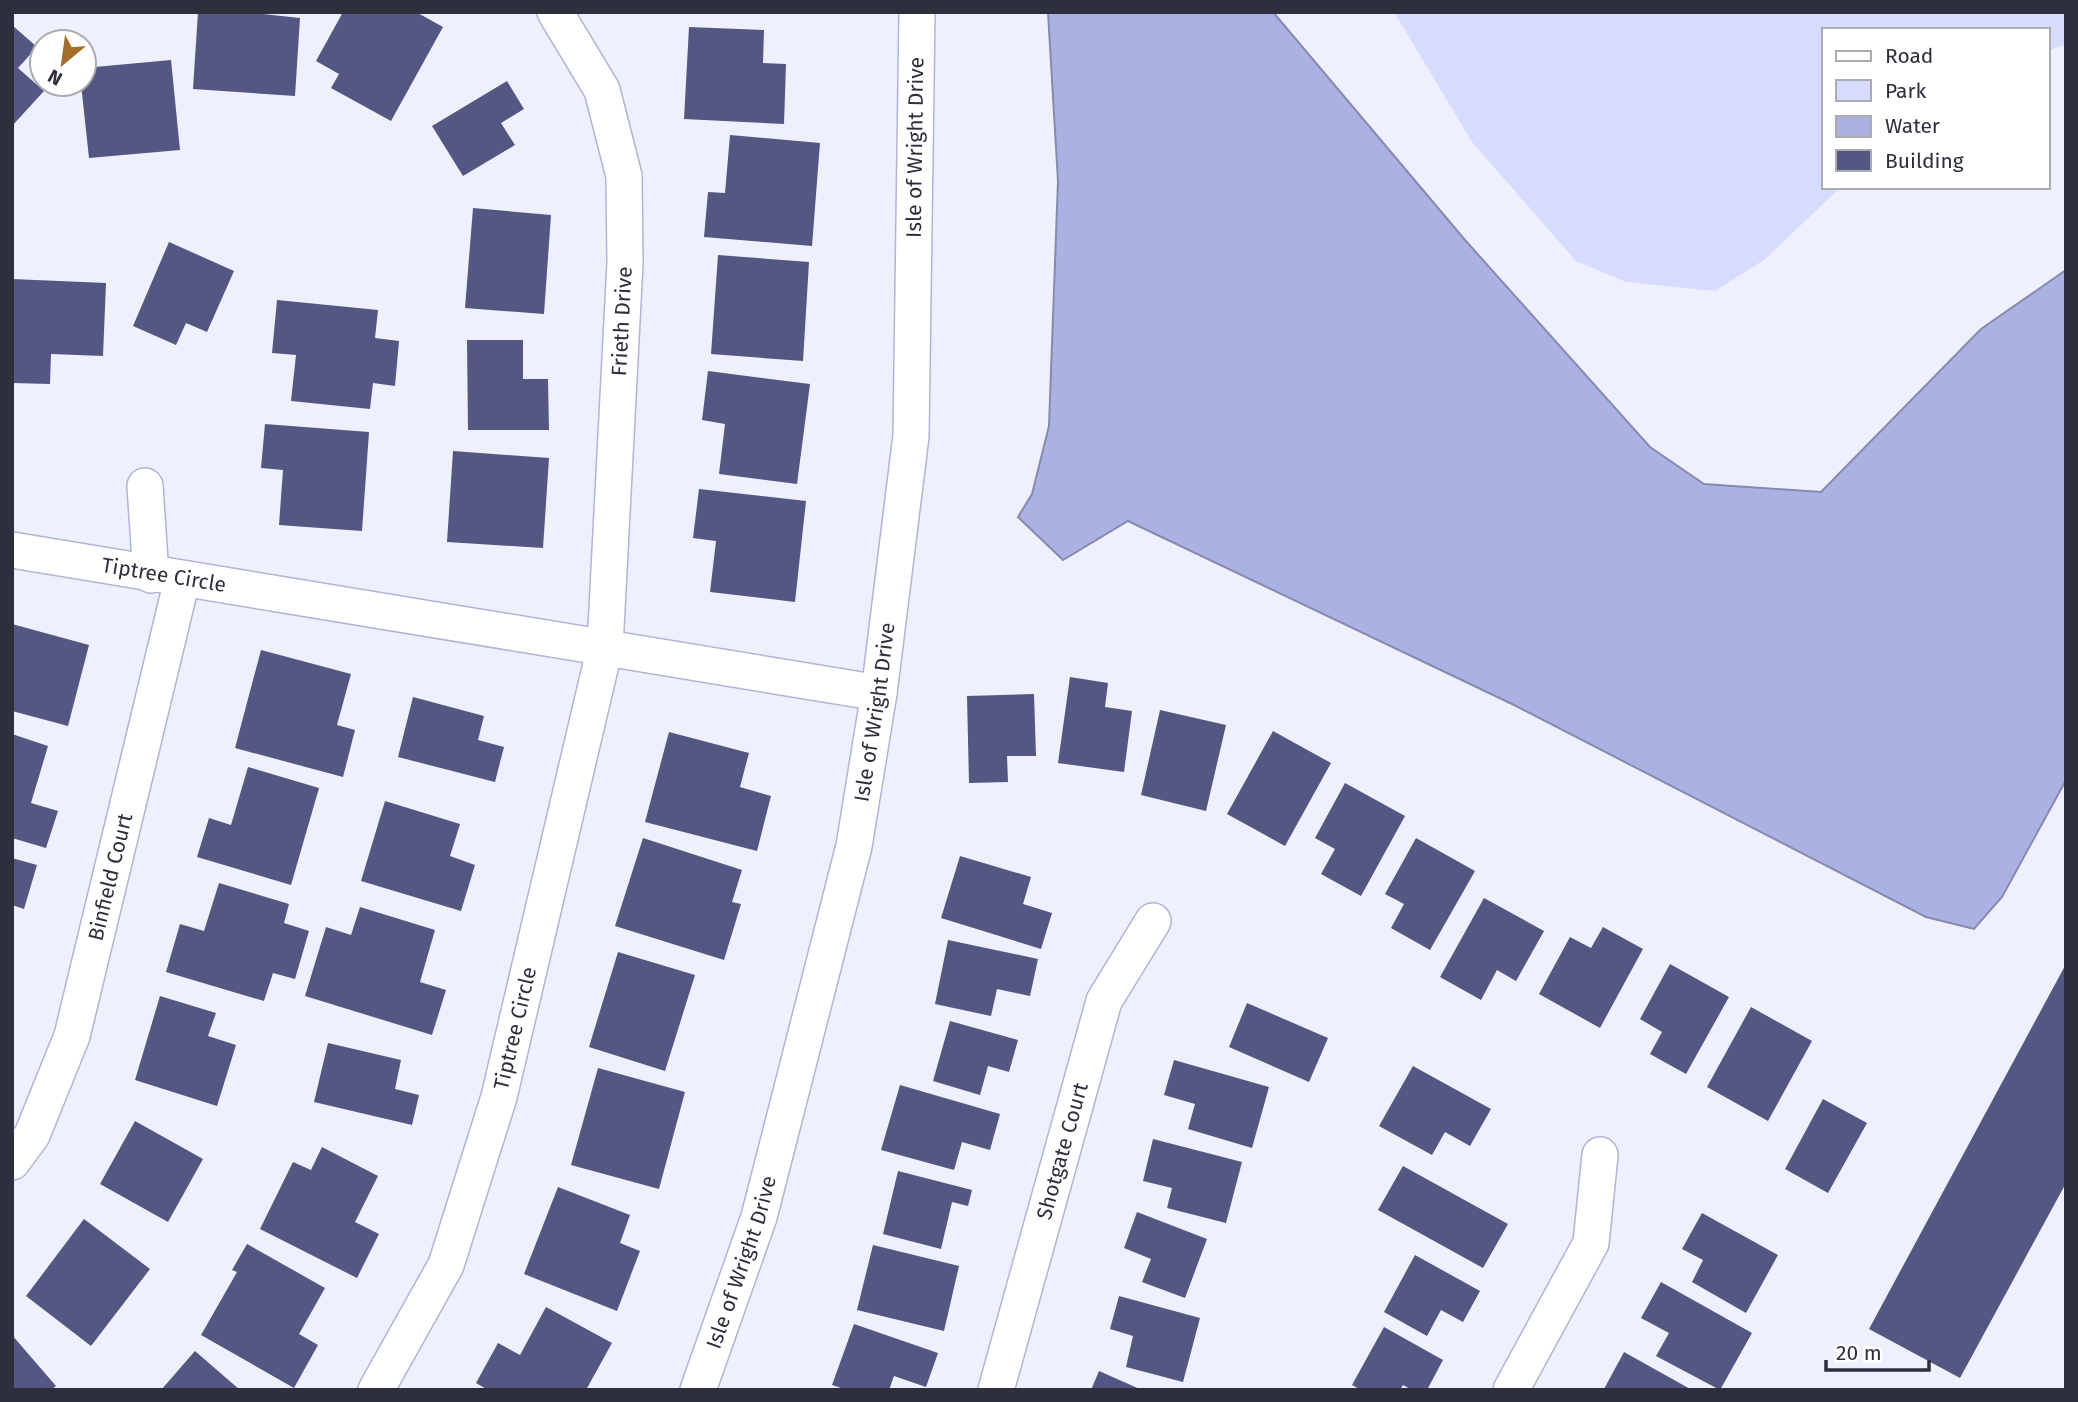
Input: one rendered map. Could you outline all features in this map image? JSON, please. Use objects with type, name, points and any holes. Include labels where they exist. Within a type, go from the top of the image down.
[{"type":"street","name":"Frieth Drive","points":[[555,12],[601,90],[624,176],[625,263],[605,647]]},
{"type":"street","name":"Isle of Wright Drive","points":[[698,1390],[759,1217],[854,846],[879,693],[911,436],[917,12]]},
{"type":"street","name":"Binfield Court","points":[[12,1162],[32,1135],[72,1036],[167,577],[145,486]]},
{"type":"street","name":"Tiptree Circle","points":[[12,551],[879,693]]},
{"type":"street","name":"Tiptree Circle","points":[[376,1390],[446,1265],[499,1097],[605,647]]},
{"type":"street","name":"Shotgate Court","points":[[996,1390],[1104,1001],[1153,921]]},
{"type":"street","points":[[1511,1390],[1591,1243],[1600,1156]]},
{"type":"green space","points":[[1394,12],[2066,12],[2066,44],[2050,50],[2050,28],[1822,28],[1822,189],[1839,189],[1764,260],[1715,291],[1626,282],[1576,261],[1472,142]]},
{"type":"water","points":[[1048,12],[1273,12],[1465,240],[1650,447],[1704,484],[1821,492],[1981,329],[2066,270],[2066,780],[2002,897],[1974,929],[1926,917],[1512,704],[1128,521],[1063,560],[1018,517],[1032,494],[1049,426],[1058,181]]},
{"type":"building","points":[[198,12],[245,12],[300,18],[295,96],[193,89]]},
{"type":"building","points":[[343,12],[416,12],[443,27],[391,121],[331,88],[339,74],[316,61]]},
{"type":"building","points":[[12,25],[28,39],[28,57],[18,68],[28,77],[28,98],[38,98],[12,126]]},
{"type":"building","points":[[689,27],[764,30],[763,63],[786,64],[784,124],[684,119]]},
{"type":"building","points":[[171,60],[180,150],[89,158],[83,98],[98,98],[98,67]]},
{"type":"building","points":[[507,81],[524,109],[501,123],[515,145],[463,176],[432,126]]},
{"type":"building","points":[[730,135],[820,143],[812,246],[704,237],[708,192],[725,193]]},
{"type":"building","points":[[473,208],[551,215],[544,314],[465,308]]},
{"type":"building","points":[[169,242],[234,271],[207,332],[186,323],[176,345],[133,326]]},
{"type":"building","points":[[718,255],[809,262],[803,361],[711,354]]},
{"type":"building","points":[[12,279],[106,283],[103,356],[51,354],[50,384],[12,383]]},
{"type":"building","points":[[277,300],[378,310],[375,338],[399,341],[395,386],[373,383],[370,409],[291,401],[296,355],[272,353]]},
{"type":"building","points":[[467,340],[523,340],[523,379],[548,379],[549,430],[468,430]]},
{"type":"building","points":[[708,371],[810,384],[797,484],[719,474],[725,424],[702,420]]},
{"type":"building","points":[[265,424],[369,432],[362,531],[279,525],[283,470],[261,468]]},
{"type":"building","points":[[453,451],[549,458],[543,548],[447,542]]},
{"type":"building","points":[[699,489],[806,501],[795,602],[710,592],[716,541],[693,538]]},
{"type":"building","points":[[12,624],[89,645],[68,726],[12,711]]},
{"type":"building","points":[[261,650],[351,674],[337,725],[355,730],[343,777],[235,748]]},
{"type":"building","points":[[1070,677],[1108,683],[1105,707],[1132,711],[1124,772],[1058,763]]},
{"type":"building","points":[[1034,694],[1036,756],[1007,756],[1008,782],[969,783],[967,696]]},
{"type":"building","points":[[413,697],[484,716],[478,740],[504,747],[495,782],[398,757]]},
{"type":"building","points":[[1160,710],[1226,725],[1206,811],[1141,795]]},
{"type":"building","points":[[1273,731],[1331,763],[1285,846],[1227,814]]},
{"type":"building","points":[[669,732],[749,753],[740,787],[771,796],[757,851],[645,822]]},
{"type":"building","points":[[12,734],[48,746],[31,803],[58,811],[46,848],[12,838]]},
{"type":"building","points":[[248,767],[319,788],[291,885],[197,857],[209,818],[231,825]]},
{"type":"building","points":[[1345,783],[1405,816],[1361,896],[1321,874],[1335,849],[1315,838]]},
{"type":"building","points":[[385,801],[460,824],[450,856],[475,865],[461,911],[361,881]]},
{"type":"building","points":[[643,838],[742,870],[732,902],[741,904],[724,960],[615,926]]},
{"type":"building","points":[[1416,838],[1475,871],[1430,950],[1391,928],[1404,904],[1385,894]]},
{"type":"building","points":[[960,856],[1031,877],[1023,904],[1052,913],[1041,949],[941,918]]},
{"type":"building","points":[[12,858],[37,865],[24,909],[12,905]]},
{"type":"building","points":[[219,883],[289,904],[284,923],[309,931],[295,979],[273,973],[264,1001],[166,972],[180,924],[204,931]]},
{"type":"building","points":[[1484,898],[1544,931],[1516,981],[1497,970],[1481,1000],[1440,977]]},
{"type":"building","points":[[360,907],[435,930],[420,982],[446,990],[432,1035],[305,996],[326,927],[351,935]]},
{"type":"building","points":[[1603,927],[1643,949],[1600,1028],[1539,994],[1570,937],[1591,948]]},
{"type":"building","points":[[948,940],[1038,959],[1030,996],[997,989],[991,1016],[935,1004]]},
{"type":"building","points":[[618,952],[695,975],[665,1071],[589,1047]]},
{"type":"building","points":[[1670,964],[1729,997],[1686,1074],[1650,1054],[1662,1032],[1640,1019]]},
{"type":"building","points":[[2066,964],[2066,1183],[1960,1378],[1869,1329]]},
{"type":"building","points":[[160,996],[216,1013],[208,1036],[236,1045],[217,1106],[135,1080]]},
{"type":"building","points":[[1247,1003],[1328,1038],[1309,1082],[1229,1047]]},
{"type":"building","points":[[1751,1007],[1812,1041],[1768,1121],[1707,1087]]},
{"type":"building","points":[[950,1021],[1018,1040],[1009,1072],[988,1066],[980,1095],[933,1081]]},
{"type":"building","points":[[328,1043],[401,1060],[395,1089],[419,1095],[412,1125],[314,1102]]},
{"type":"building","points":[[1174,1060],[1269,1087],[1252,1148],[1188,1129],[1195,1104],[1164,1095]]},
{"type":"building","points":[[1413,1066],[1491,1109],[1470,1146],[1445,1132],[1432,1155],[1379,1126]]},
{"type":"building","points":[[598,1068],[685,1092],[659,1189],[571,1165]]},
{"type":"building","points":[[900,1085],[1000,1114],[990,1150],[962,1142],[954,1170],[881,1150]]},
{"type":"building","points":[[1823,1099],[1867,1123],[1828,1193],[1785,1169]]},
{"type":"building","points":[[135,1121],[203,1159],[168,1222],[100,1184]]},
{"type":"building","points":[[1153,1139],[1242,1162],[1226,1223],[1167,1208],[1172,1188],[1143,1181]]},
{"type":"building","points":[[322,1147],[378,1176],[355,1222],[379,1234],[357,1278],[260,1229],[293,1162],[311,1170]]},
{"type":"building","points":[[1403,1166],[1508,1224],[1483,1268],[1378,1210]]},
{"type":"building","points":[[898,1171],[972,1190],[968,1206],[952,1202],[941,1249],[883,1234]]},
{"type":"building","points":[[558,1187],[630,1215],[620,1243],[640,1251],[617,1311],[524,1274]]},
{"type":"building","points":[[1137,1212],[1207,1239],[1185,1298],[1142,1282],[1151,1259],[1124,1248]]},
{"type":"building","points":[[1702,1213],[1778,1255],[1746,1313],[1692,1282],[1703,1260],[1682,1249]]},
{"type":"building","points":[[84,1219],[150,1269],[91,1346],[26,1296]]},
{"type":"building","points":[[247,1244],[325,1288],[299,1334],[318,1345],[294,1388],[201,1335],[237,1272],[232,1270]]},
{"type":"building","points":[[873,1245],[959,1266],[944,1331],[857,1310]]},
{"type":"building","points":[[1415,1255],[1480,1291],[1463,1322],[1441,1310],[1427,1336],[1384,1312]]},
{"type":"building","points":[[1661,1282],[1752,1333],[1720,1390],[1656,1356],[1669,1333],[1641,1318]]},
{"type":"building","points":[[1119,1296],[1200,1318],[1183,1382],[1126,1367],[1133,1336],[1110,1329]]},
{"type":"building","points":[[546,1307],[612,1343],[586,1390],[488,1390],[476,1383],[498,1343],[520,1355]]},
{"type":"building","points":[[854,1324],[938,1353],[926,1387],[894,1376],[889,1390],[847,1390],[832,1385]]},
{"type":"building","points":[[1384,1327],[1443,1360],[1427,1390],[1412,1390],[1403,1385],[1400,1390],[1361,1390],[1352,1385]]},
{"type":"building","points":[[12,1335],[56,1386],[51,1390],[12,1390]]},
{"type":"building","points":[[195,1351],[240,1390],[161,1390]]},
{"type":"building","points":[[1624,1352],[1692,1390],[1604,1389]]},
{"type":"building","points":[[1099,1371],[1142,1390],[1091,1390]]}]
